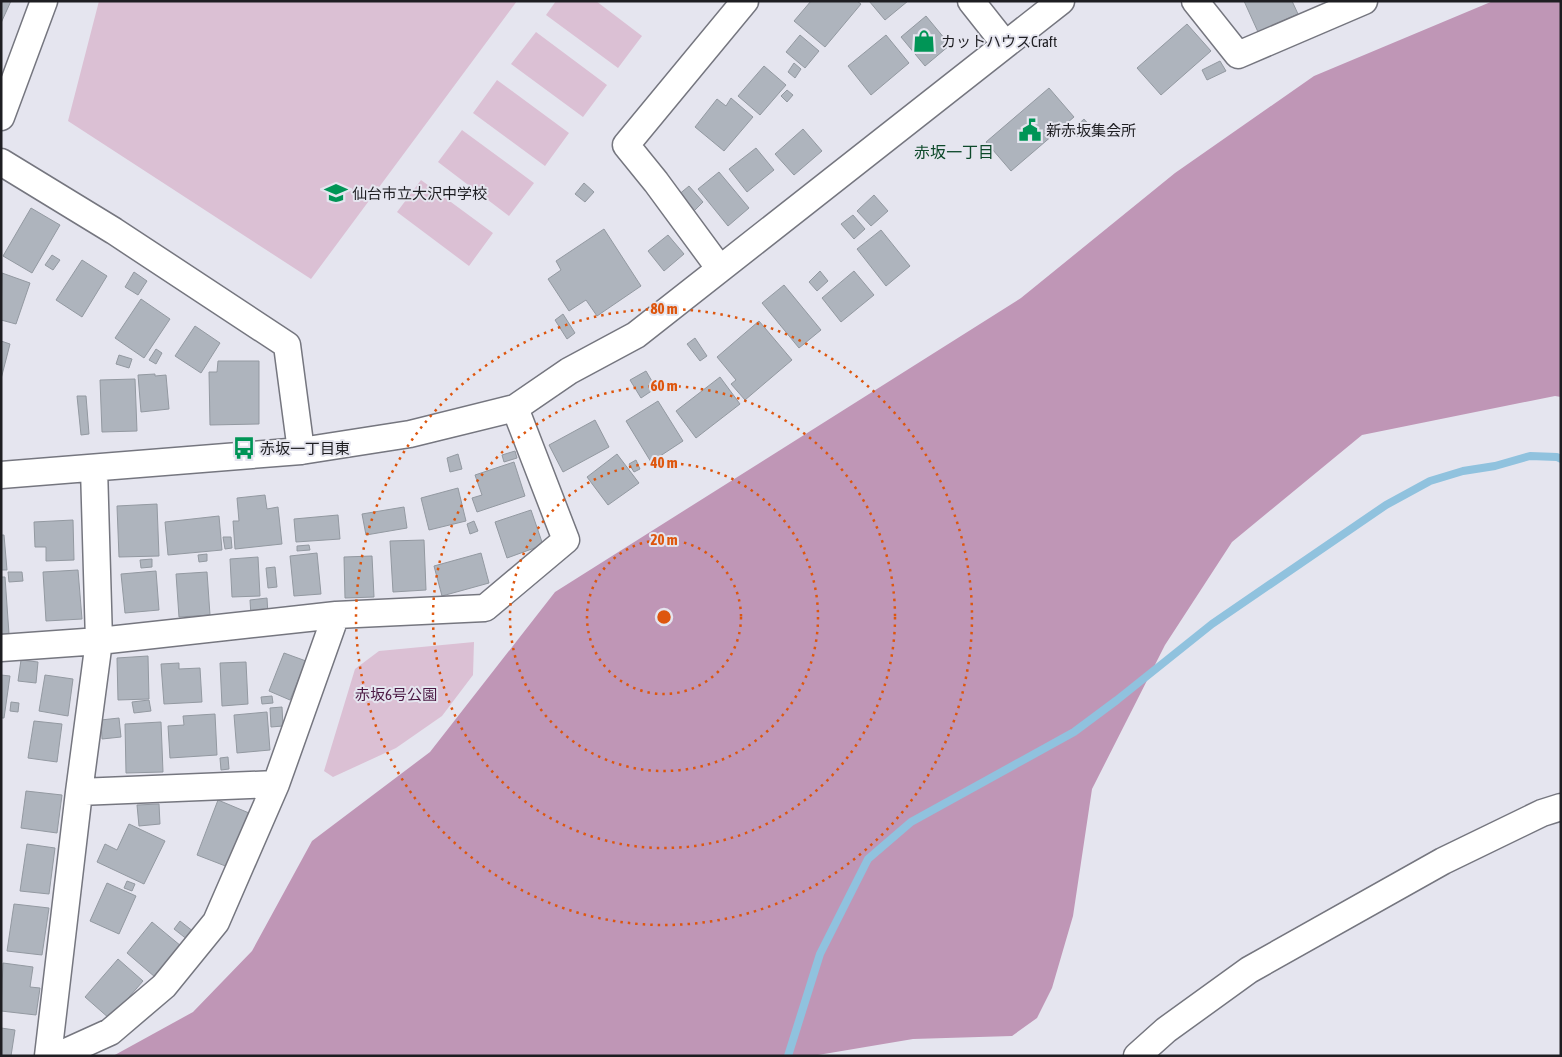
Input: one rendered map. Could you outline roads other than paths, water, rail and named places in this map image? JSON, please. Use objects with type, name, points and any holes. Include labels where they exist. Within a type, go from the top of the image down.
[{"type":"street","points":[[1,117],[44,1]]},
{"type":"street","points":[[720,269],[656,182],[626,145],[745,1]]},
{"type":"street","points":[[971,1],[1005,44]]},
{"type":"street","points":[[1,475],[301,450],[410,434],[515,408],[569,371],[636,335],[1061,1]]},
{"type":"street","points":[[1195,1],[1238,55],[1364,1]]},
{"type":"street","points":[[1,162],[114,231],[287,345],[301,450]]},
{"type":"street","points":[[1,648],[100,641],[336,615],[485,608],[566,540],[515,408]]},
{"type":"street","points":[[48,1056],[79,792],[100,641],[94,468]]},
{"type":"street","points":[[57,1056],[110,1032],[164,986],[216,922],[276,784],[336,615]]},
{"type":"street","points":[[79,792],[276,784]]},
{"type":"street","points":[[1137,1056],[1166,1030],[1249,970],[1443,861],[1542,813],[1561,808]]},
{"type":"waterway","points":[[788,1056],[820,954],[868,859],[911,822],[1074,732],[1212,624],[1386,505],[1430,481],[1463,471],[1495,466],[1530,456],[1557,457],[1561,459]]},
{"type":"place","name":"カットハウスCraft","points":[[924,41]]},
{"type":"place","name":"新赤坂集会所","points":[[1030,130]]},
{"type":"place","name":"仙台市立大沢中学校","points":[[336,193]]},
{"type":"place","name":"赤坂一丁目東","points":[[244,448]]},
{"type":"district","name":"赤坂一丁目","points":[[954,152]]},
{"type":"park label","name":"赤坂6号公園","points":[[396,694]]}]
